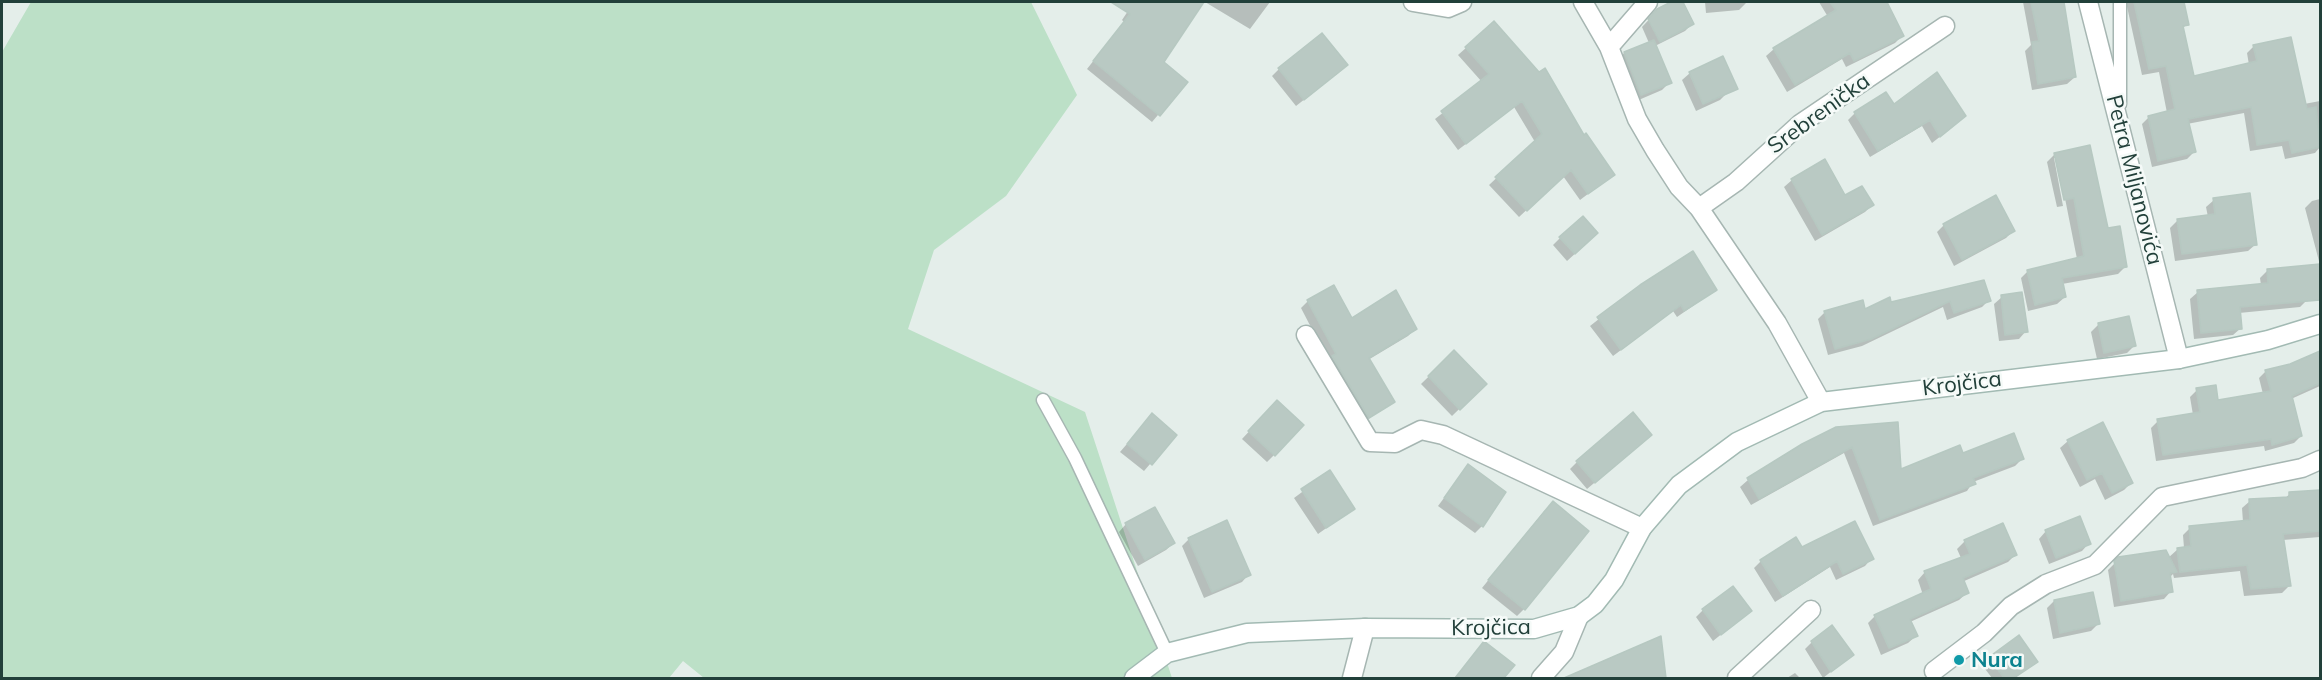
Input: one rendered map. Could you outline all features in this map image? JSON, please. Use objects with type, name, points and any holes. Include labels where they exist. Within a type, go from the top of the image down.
[{"type":"street","points":[[1413,2],[1448,8],[1461,2]]},
{"type":"street","points":[[1582,2],[1609,47],[1637,119],[1679,187],[1699,208],[1777,322],[1821,402]]},
{"type":"street","points":[[1609,47],[1648,2]]},
{"type":"street","name":"Petra Miljanovića","points":[[2088,2],[2120,120],[2179,359]]},
{"type":"street","name":"Srebrenička","points":[[1699,208],[1736,182],[1800,124],[1945,27]]},
{"type":"street","name":"Krojčica","points":[[1134,678],[1167,653],[1247,633],[1365,628],[1534,629],[1579,616],[1595,604],[1614,580],[1642,528],[1679,485],[1737,442],[1821,402],[2179,359],[2268,340],[2320,324]]},
{"type":"street","points":[[1306,335],[1370,442],[1395,443],[1421,430],[1464,444],[1642,528]]},
{"type":"street","points":[[1934,671],[1984,633],[2011,606],[2046,584],[2095,565],[2162,497],[2302,468],[2320,460]]},
{"type":"street","points":[[1737,678],[1811,610]]},
{"type":"street","points":[[1540,678],[1564,652],[1579,616]]},
{"type":"street","points":[[1352,678],[1365,628]]},
{"type":"lane","points":[[2120,2],[2120,120]]},
{"type":"lane","points":[[1042,400],[1075,458],[1167,653]]},
{"type":"green space","points":[[31,2],[1031,2],[1077,95],[1006,196],[934,250],[908,329],[1085,412],[1172,678],[704,678],[683,661],[669,678],[2,678],[2,52]]},
{"type":"building","points":[[1111,2],[1204,2],[1164,62],[1188,82],[1160,116],[1093,61],[1130,14]]},
{"type":"building","points":[[1671,2],[1683,2],[1694,24],[1660,42],[1648,19],[1657,9]]},
{"type":"building","points":[[1830,2],[1887,2],[1904,36],[1854,61],[1850,53],[1795,85],[1773,48],[1836,10]]},
{"type":"building","points":[[2031,2],[2064,2],[2076,77],[2038,84],[2032,42],[2039,41]]},
{"type":"building","points":[[2134,2],[2184,2],[2189,25],[2183,26],[2194,76],[2257,61],[2253,45],[2291,37],[2307,109],[2316,107],[2320,147],[2292,153],[2289,140],[2257,145],[2251,107],[2188,119],[2196,152],[2158,161],[2148,116],[2175,109],[2166,66],[2149,69]]},
{"type":"building","points":[[1494,21],[1539,72],[1545,68],[1584,135],[1586,133],[1615,175],[1588,194],[1571,170],[1527,211],[1495,177],[1542,134],[1522,101],[1466,144],[1441,111],[1489,74],[1465,47]]},
{"type":"building","points":[[1322,33],[1348,65],[1304,100],[1278,68]]},
{"type":"building","points":[[1654,40],[1672,83],[1641,95],[1624,52]]},
{"type":"building","points":[[1723,56],[1738,89],[1703,104],[1689,72]]},
{"type":"building","points":[[1937,72],[1966,116],[1940,137],[1930,120],[1878,151],[1854,112],[1886,92],[1894,104]]},
{"type":"building","points":[[2090,145],[2108,228],[2120,226],[2127,267],[2062,278],[2066,297],[2035,305],[2027,270],[2084,256],[2074,198],[2064,200],[2054,153]]},
{"type":"building","points":[[1825,159],[1845,195],[1862,186],[1874,205],[1822,235],[1791,179]]},
{"type":"building","points":[[2250,193],[2257,245],[2182,254],[2177,219],[2215,214],[2213,198]]},
{"type":"building","points":[[1996,195],[2015,231],[1962,260],[1943,224]]},
{"type":"building","points":[[1583,216],[1598,233],[1575,254],[1559,237]]},
{"type":"building","points":[[1693,251],[1717,290],[1684,311],[1681,305],[1621,350],[1597,317],[1640,285]]},
{"type":"building","points":[[2320,264],[2320,300],[2240,307],[2242,329],[2201,333],[2197,290],[2268,283],[2267,269]]},
{"type":"building","points":[[1984,280],[1991,301],[1954,313],[1950,301],[1871,339],[1835,349],[1824,311],[1863,300],[1865,309],[1890,297],[1891,302]]},
{"type":"building","points":[[1334,285],[1352,318],[1396,290],[1417,329],[1369,358],[1395,402],[1369,418],[1332,356],[1336,354],[1307,300]]},
{"type":"building","points":[[2022,292],[2028,332],[2005,335],[2001,295]]},
{"type":"building","points":[[2129,316],[2136,346],[2104,353],[2098,323]]},
{"type":"building","points":[[1454,350],[1487,384],[1460,410],[1428,376]]},
{"type":"building","points":[[2320,351],[2320,383],[2292,396],[2302,436],[2272,445],[2271,439],[2163,455],[2157,419],[2200,412],[2196,388],[2216,385],[2218,400],[2271,391],[2265,370],[2290,364]]},
{"type":"building","points":[[1277,400],[1304,425],[1275,456],[1248,431]]},
{"type":"building","points":[[1633,412],[1652,435],[1595,483],[1576,461]]},
{"type":"building","points":[[1152,413],[1177,435],[1152,465],[1127,444]]},
{"type":"building","points":[[1898,422],[1901,469],[1960,445],[1963,453],[2014,433],[2024,459],[1973,478],[1976,484],[1880,520],[1852,447],[1759,499],[1747,478],[1802,444],[1836,427]]},
{"type":"building","points":[[2103,422],[2133,483],[2112,493],[2102,473],[2087,480],[2067,440]]},
{"type":"building","points":[[1468,464],[1506,492],[1483,527],[1444,498]]},
{"type":"building","points":[[1330,470],[1355,509],[1326,528],[1301,489]]},
{"type":"building","points":[[2320,490],[2320,531],[2283,534],[2291,586],[2251,589],[2247,565],[2180,572],[2177,548],[2191,546],[2189,526],[2250,520],[2249,499],[2289,497],[2289,492]]},
{"type":"building","points":[[1553,501],[1589,531],[1525,610],[1488,580]]},
{"type":"building","points":[[1155,507],[1175,543],[1145,560],[1125,523]]},
{"type":"building","points":[[2080,516],[2091,544],[2056,558],[2045,530]]},
{"type":"building","points":[[1227,520],[1251,575],[1212,592],[1188,538]]},
{"type":"building","points":[[1855,521],[1874,559],[1843,574],[1837,561],[1783,596],[1760,560],[1796,537],[1802,547]]},
{"type":"building","points":[[2003,523],[2017,555],[1963,578],[1969,593],[1910,619],[1918,636],[1889,648],[1874,615],[1931,589],[1924,571],[1970,554],[1964,540]]},
{"type":"building","points":[[2166,550],[2177,572],[2170,573],[2173,592],[2121,601],[2114,561],[2118,557]]},
{"type":"building","points":[[1733,586],[1752,611],[1721,635],[1702,609]]},
{"type":"building","points":[[2093,592],[2100,624],[2060,633],[2054,600]]},
{"type":"building","points":[[1832,625],[1854,655],[1831,672],[1811,641]]},
{"type":"building","points":[[2019,635],[2038,662],[2014,678],[2004,678],[1989,657]]},
{"type":"building","points":[[1661,636],[1666,678],[1564,678]]},
{"type":"building","points":[[1484,641],[1515,665],[1504,678],[1455,678]]},
{"type":"place","name":"Nura","points":[[1959,660]]}]
